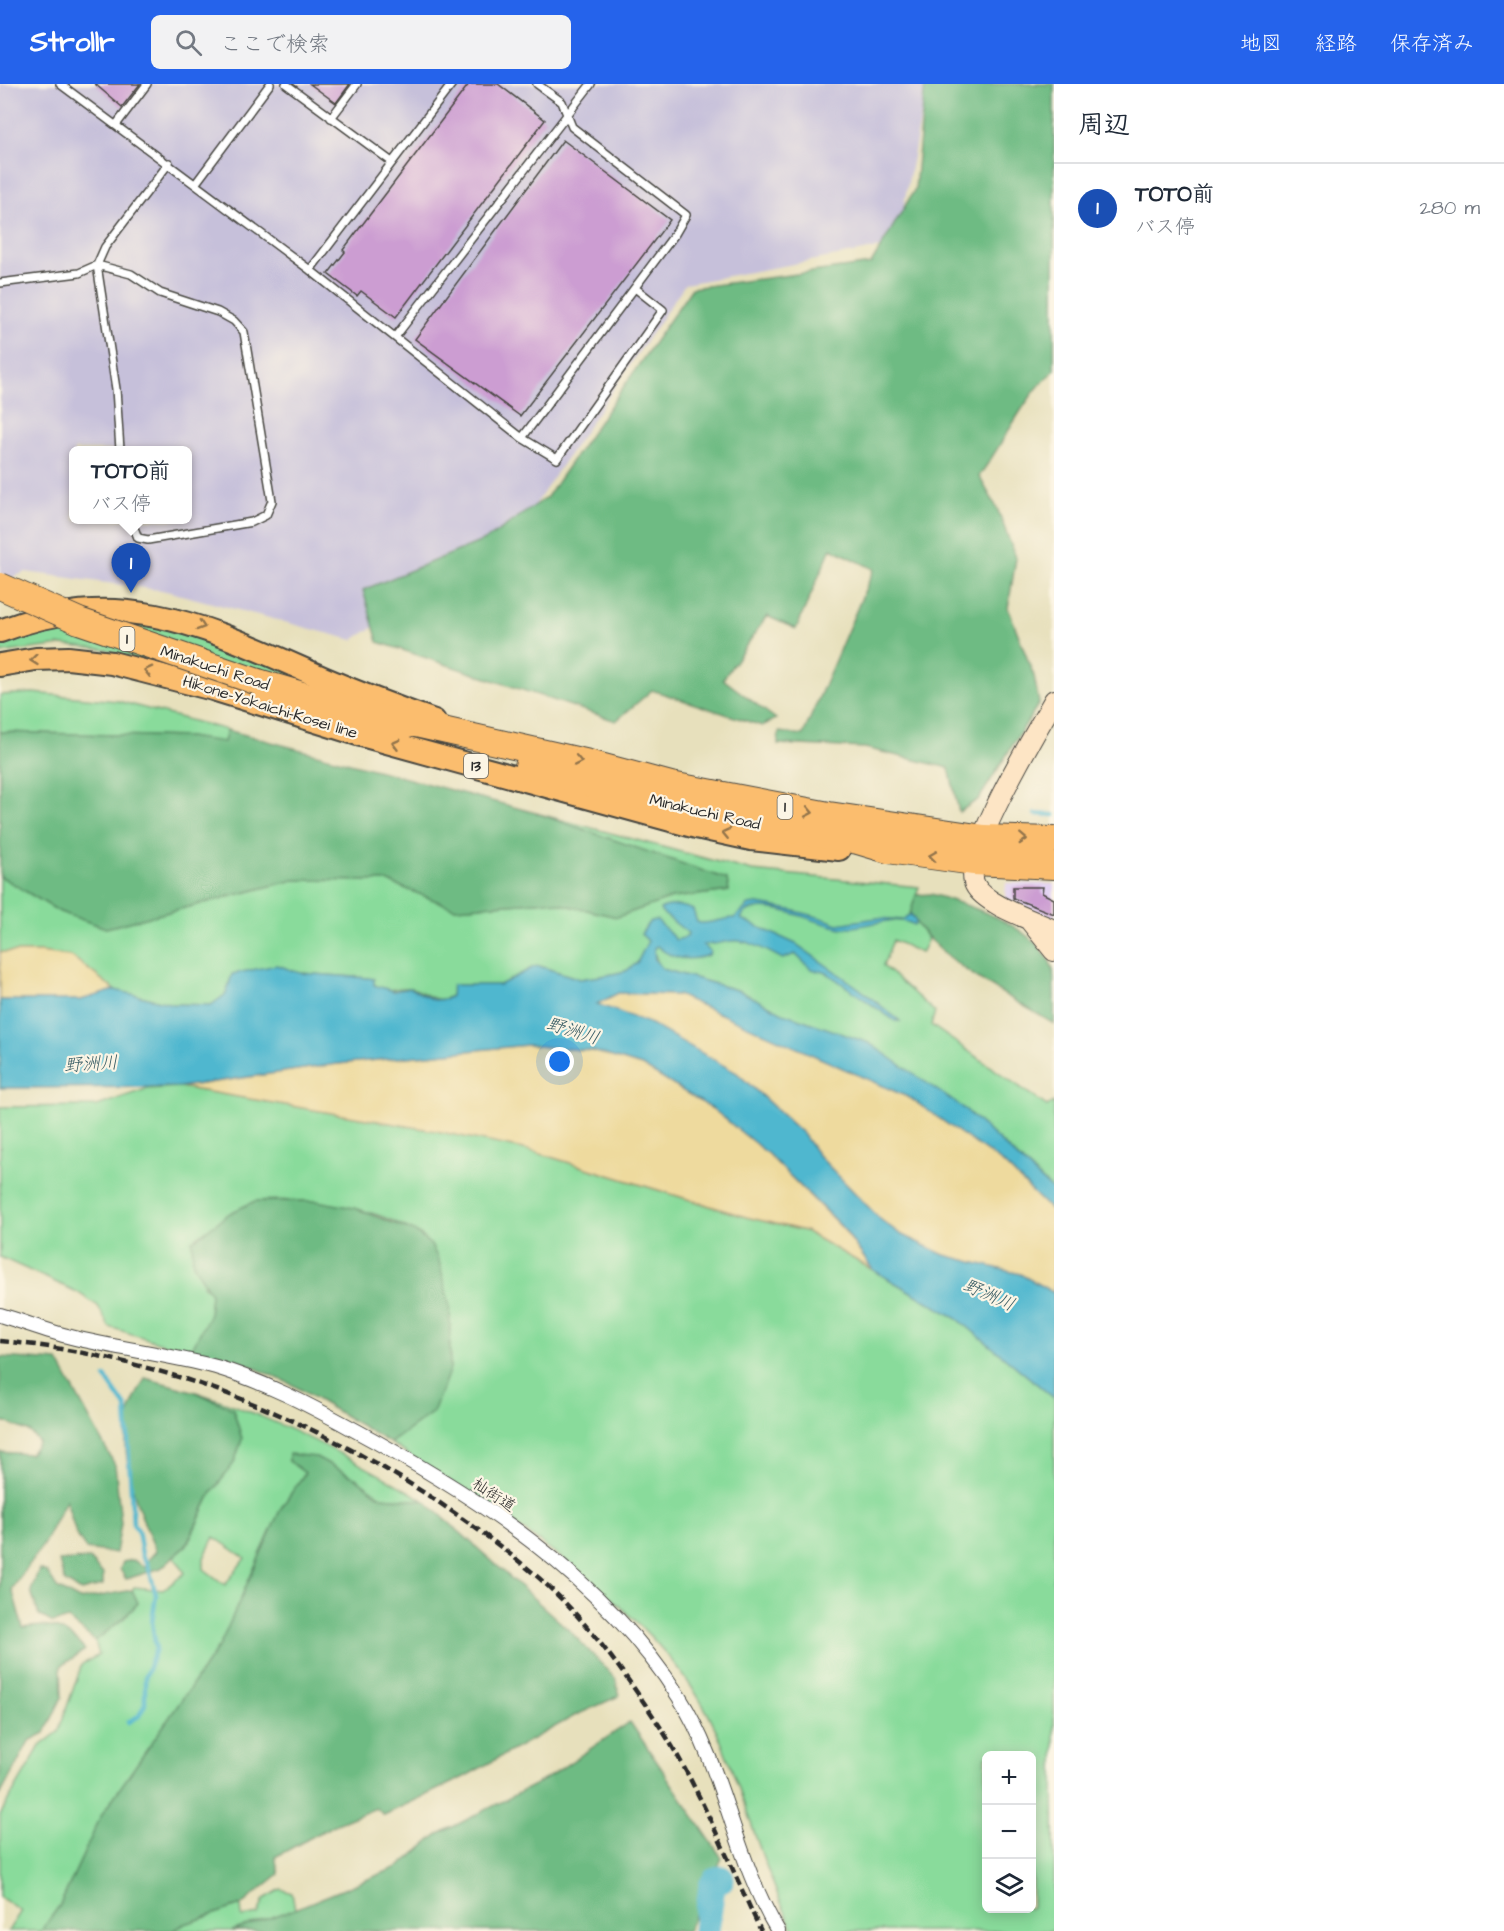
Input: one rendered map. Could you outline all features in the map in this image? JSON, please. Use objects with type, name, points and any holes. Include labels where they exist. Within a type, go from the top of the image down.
[{"type":"highway","name":"Minakuchi Road","points":[[0,586],[88,625],[258,682],[401,724],[416,724],[589,763],[672,785],[894,826],[984,838],[1054,840]]},
{"type":"highway","name":"Minakuchi Road","points":[[401,724],[415,734],[615,791],[767,826],[858,841],[888,850],[974,862],[1054,866]]},
{"type":"main road","name":"13","points":[[0,631],[32,619],[98,609],[180,619],[267,652],[394,707],[453,728],[512,743],[520,749]]},
{"type":"main road","name":"Hikone-Yokaichi-Kosei line","points":[[0,665],[36,659],[68,658],[112,663],[213,689],[361,735],[696,827],[751,839],[858,851],[888,850]]},
{"type":"street","points":[[1054,700],[993,809],[974,862],[973,883],[984,898],[1054,930]]},
{"type":"street","points":[[1028,918],[1054,951]]},
{"type":"street","name":"杣街道","points":[[0,1315],[72,1337],[218,1368],[261,1384],[322,1412],[380,1443],[519,1530],[589,1591],[660,1667],[703,1740],[745,1861],[764,1908],[778,1931]]},
{"type":"lane","points":[[60,84],[310,270],[522,438],[557,459],[663,310],[634,288]]},
{"type":"lane","points":[[116,125],[147,84]]},
{"type":"lane","points":[[196,183],[270,84]]},
{"type":"lane","points":[[286,84],[392,162]]},
{"type":"lane","points":[[331,118],[357,84]]},
{"type":"lane","points":[[310,270],[452,84]]},
{"type":"lane","points":[[522,438],[686,215],[572,127],[562,102],[537,84]]},
{"type":"lane","points":[[395,338],[591,84]]},
{"type":"lane","points":[[120,446],[116,390],[97,265],[105,247],[169,163]]},
{"type":"lane","points":[[0,283],[79,273],[97,265],[131,273],[160,293],[218,312],[242,329],[272,501],[267,515],[261,519],[148,540],[138,538],[133,524]]},
{"type":"shaded area","points":[[0,84],[927,84],[896,245],[685,284],[509,543],[353,640],[166,591],[26,572],[0,582]]},
{"type":"shaded area","points":[[1006,883],[1054,884],[1054,919],[1005,898]]},
{"type":"green space","points":[[925,84],[1054,84],[1054,371],[1033,393],[979,476],[997,508],[1016,558],[1008,608],[1034,676],[1039,703],[979,799],[959,812],[949,768],[865,748],[778,744],[779,732],[803,735],[874,569],[831,548],[796,629],[767,616],[723,679],[776,719],[762,726],[652,690],[616,721],[378,642],[363,590],[487,539],[547,497],[692,288],[871,264],[915,189]]},
{"type":"green space","points":[[158,619],[390,709],[249,693],[107,650],[62,645],[0,653],[0,636],[38,622]]},
{"type":"green space","points":[[33,693],[118,701],[227,730],[224,743],[188,737],[0,732],[0,695]]},
{"type":"green space","points":[[227,730],[536,813],[727,879],[729,891],[672,898],[617,917],[548,901],[454,908],[387,881],[294,880],[106,928],[60,912],[0,876],[0,732],[188,737],[224,742]]},
{"type":"green space","points":[[536,813],[752,871],[919,887],[910,914],[928,939],[921,953],[893,940],[883,966],[935,1012],[931,1025],[1047,1106],[1054,1102],[1054,1191],[966,1110],[740,991],[662,969],[648,942],[637,963],[626,971],[580,979],[540,966],[500,985],[453,985],[451,996],[445,999],[435,999],[411,988],[385,990],[368,978],[300,973],[277,965],[211,1005],[173,1004],[115,990],[71,956],[40,952],[0,952],[0,876],[60,912],[106,928],[294,880],[387,881],[454,908],[548,901],[617,917],[672,898],[729,891],[726,879]]},
{"type":"green space","points":[[931,894],[983,911],[1017,929],[1032,940],[1045,954],[1053,969],[1054,1024],[957,963],[923,932],[910,914],[916,895]]},
{"type":"green space","points":[[180,1087],[437,1131],[528,1150],[746,1217],[805,1231],[958,1319],[1054,1398],[1054,1931],[794,1931],[772,1882],[717,1732],[691,1687],[658,1644],[618,1605],[574,1568],[480,1501],[390,1443],[433,1412],[423,1237],[384,1217],[342,1206],[299,1201],[255,1201],[203,1285],[211,1293],[209,1316],[190,1352],[109,1327],[98,1306],[77,1292],[0,1257],[0,1107],[97,1106],[146,1089]]},
{"type":"green space","points":[[255,1201],[317,1201],[354,1208],[414,1231],[431,1245],[439,1261],[450,1308],[450,1369],[433,1412],[390,1443],[293,1385],[237,1360],[190,1352],[209,1316],[211,1294],[193,1264],[192,1241],[230,1213]]},
{"type":"green space","points":[[0,1357],[58,1361],[115,1465],[121,1523],[116,1553],[86,1549],[76,1534],[66,1500],[44,1543],[12,1589],[23,1628],[42,1626],[58,1629],[65,1632],[85,1650],[61,1666],[62,1697],[45,1733],[29,1741],[0,1796],[0,1452],[30,1454],[39,1442],[30,1432],[0,1420]]},
{"type":"green space","points":[[145,1378],[196,1392],[233,1409],[242,1439],[234,1463],[211,1494],[186,1545],[161,1568],[126,1579],[120,1569],[123,1562],[133,1560],[147,1568],[148,1560],[156,1551],[132,1488],[126,1455],[128,1416]]},
{"type":"green space","points":[[196,1392],[256,1414],[314,1440],[425,1501],[381,1497],[357,1479],[316,1457],[289,1461],[305,1473],[281,1508],[220,1645],[102,1814],[60,1905],[41,1931],[8,1931],[21,1911],[0,1897],[0,1815],[40,1746],[58,1732],[82,1664],[99,1655],[95,1641],[124,1618],[138,1603],[132,1590],[134,1587],[163,1590],[185,1573],[174,1556],[187,1545],[211,1494],[234,1463],[242,1439],[233,1409]],"holes":[[[214,1537],[245,1558],[225,1585],[204,1569],[204,1558]]]},
{"type":"green space","points":[[289,1454],[316,1457],[357,1479],[381,1497],[425,1501],[570,1631],[616,1679],[619,1696],[576,1715],[464,1777],[384,1815],[376,1808],[332,1826],[275,1857],[279,1874],[241,1905],[185,1924],[172,1931],[41,1931],[60,1905],[102,1814],[220,1645],[281,1508],[305,1473],[289,1461]]},
{"type":"green space","points":[[89,1559],[103,1574],[103,1585],[81,1591],[65,1582],[59,1561]]},
{"type":"green space","points":[[39,1569],[47,1572],[57,1588],[79,1600],[132,1590],[138,1603],[124,1618],[95,1641],[68,1619],[53,1623],[39,1615],[31,1591]]},
{"type":"green space","points":[[630,1722],[722,1858],[687,1931],[232,1931],[295,1909],[400,1866],[437,1835],[544,1780]]},
{"type":"green space","points":[[281,1889],[292,1893],[295,1909],[232,1931],[172,1931],[185,1924],[241,1905],[242,1917],[258,1914],[264,1899]]},
{"type":"sand","points":[[0,952],[40,952],[71,956],[115,990],[81,1000],[0,1000]]},
{"type":"sand","points":[[618,993],[678,995],[910,1098],[1003,1163],[1054,1213],[1054,1293],[1020,1274],[944,1255],[900,1234],[881,1220],[817,1154],[803,1134],[737,1073],[596,1004]]},
{"type":"sand","points":[[527,1045],[593,1051],[642,1066],[713,1109],[767,1153],[844,1230],[873,1270],[805,1231],[746,1217],[528,1150],[436,1131],[180,1087],[337,1064]]},
{"type":"water","name":"野洲川","points":[[758,904],[799,912],[838,924],[877,918],[902,920],[911,914],[916,922],[914,925],[906,922],[886,921],[845,928],[789,912],[764,908],[744,913],[741,919],[796,944],[860,989],[900,1021],[895,1021],[827,973],[811,969],[795,954],[783,959],[751,944],[732,941],[703,945],[710,951],[709,955],[695,959],[675,957],[657,946],[654,948],[655,960],[663,969],[740,991],[783,1013],[869,1043],[966,1110],[1054,1191],[1054,1213],[1003,1163],[910,1098],[678,995],[618,993],[597,1004],[649,1023],[737,1073],[803,1134],[817,1154],[881,1220],[900,1234],[944,1255],[1020,1274],[1054,1293],[1054,1398],[958,1319],[873,1270],[844,1229],[767,1153],[713,1109],[642,1066],[593,1051],[527,1045],[337,1064],[180,1087],[0,1088],[0,1000],[81,1000],[115,990],[173,1004],[211,1005],[226,994],[232,974],[277,965],[300,973],[374,979],[374,985],[393,991],[410,988],[434,1000],[446,999],[451,996],[452,985],[500,985],[539,966],[580,979],[626,971],[637,963],[648,941],[641,934],[650,921],[657,920],[676,940],[687,937],[688,933],[660,909],[672,906],[693,910],[697,922],[705,923],[734,918],[749,905]]},
{"type":"building","points":[[95,84],[140,84],[122,107]]},
{"type":"building","points":[[310,84],[350,84],[336,103]]},
{"type":"building","points":[[469,84],[498,84],[545,120],[396,317],[361,291],[357,296],[328,274],[345,252],[343,250]]},
{"type":"building","points":[[563,140],[670,220],[520,416],[415,339]]},
{"type":"building","points":[[1013,887],[1043,887],[1042,893],[1054,899],[1054,914],[1013,898]]},
{"type":"waterway","points":[[1035,814],[1054,815]]},
{"type":"waterway","points":[[105,1377],[126,1407],[133,1524],[138,1530],[142,1555],[148,1565],[156,1595],[152,1622],[156,1649],[145,1677],[145,1704],[139,1716],[128,1722]]},
{"type":"waterway","points":[[706,1931],[712,1886],[715,1881],[721,1879]]},
{"type":"railway","points":[[0,1341],[73,1351],[144,1367],[214,1389],[283,1416],[349,1449],[413,1486],[474,1527],[549,1587],[582,1621],[626,1677],[684,1767],[761,1931]]},
{"type":"place","name":"TOTO前","points":[[131,593]]}]
